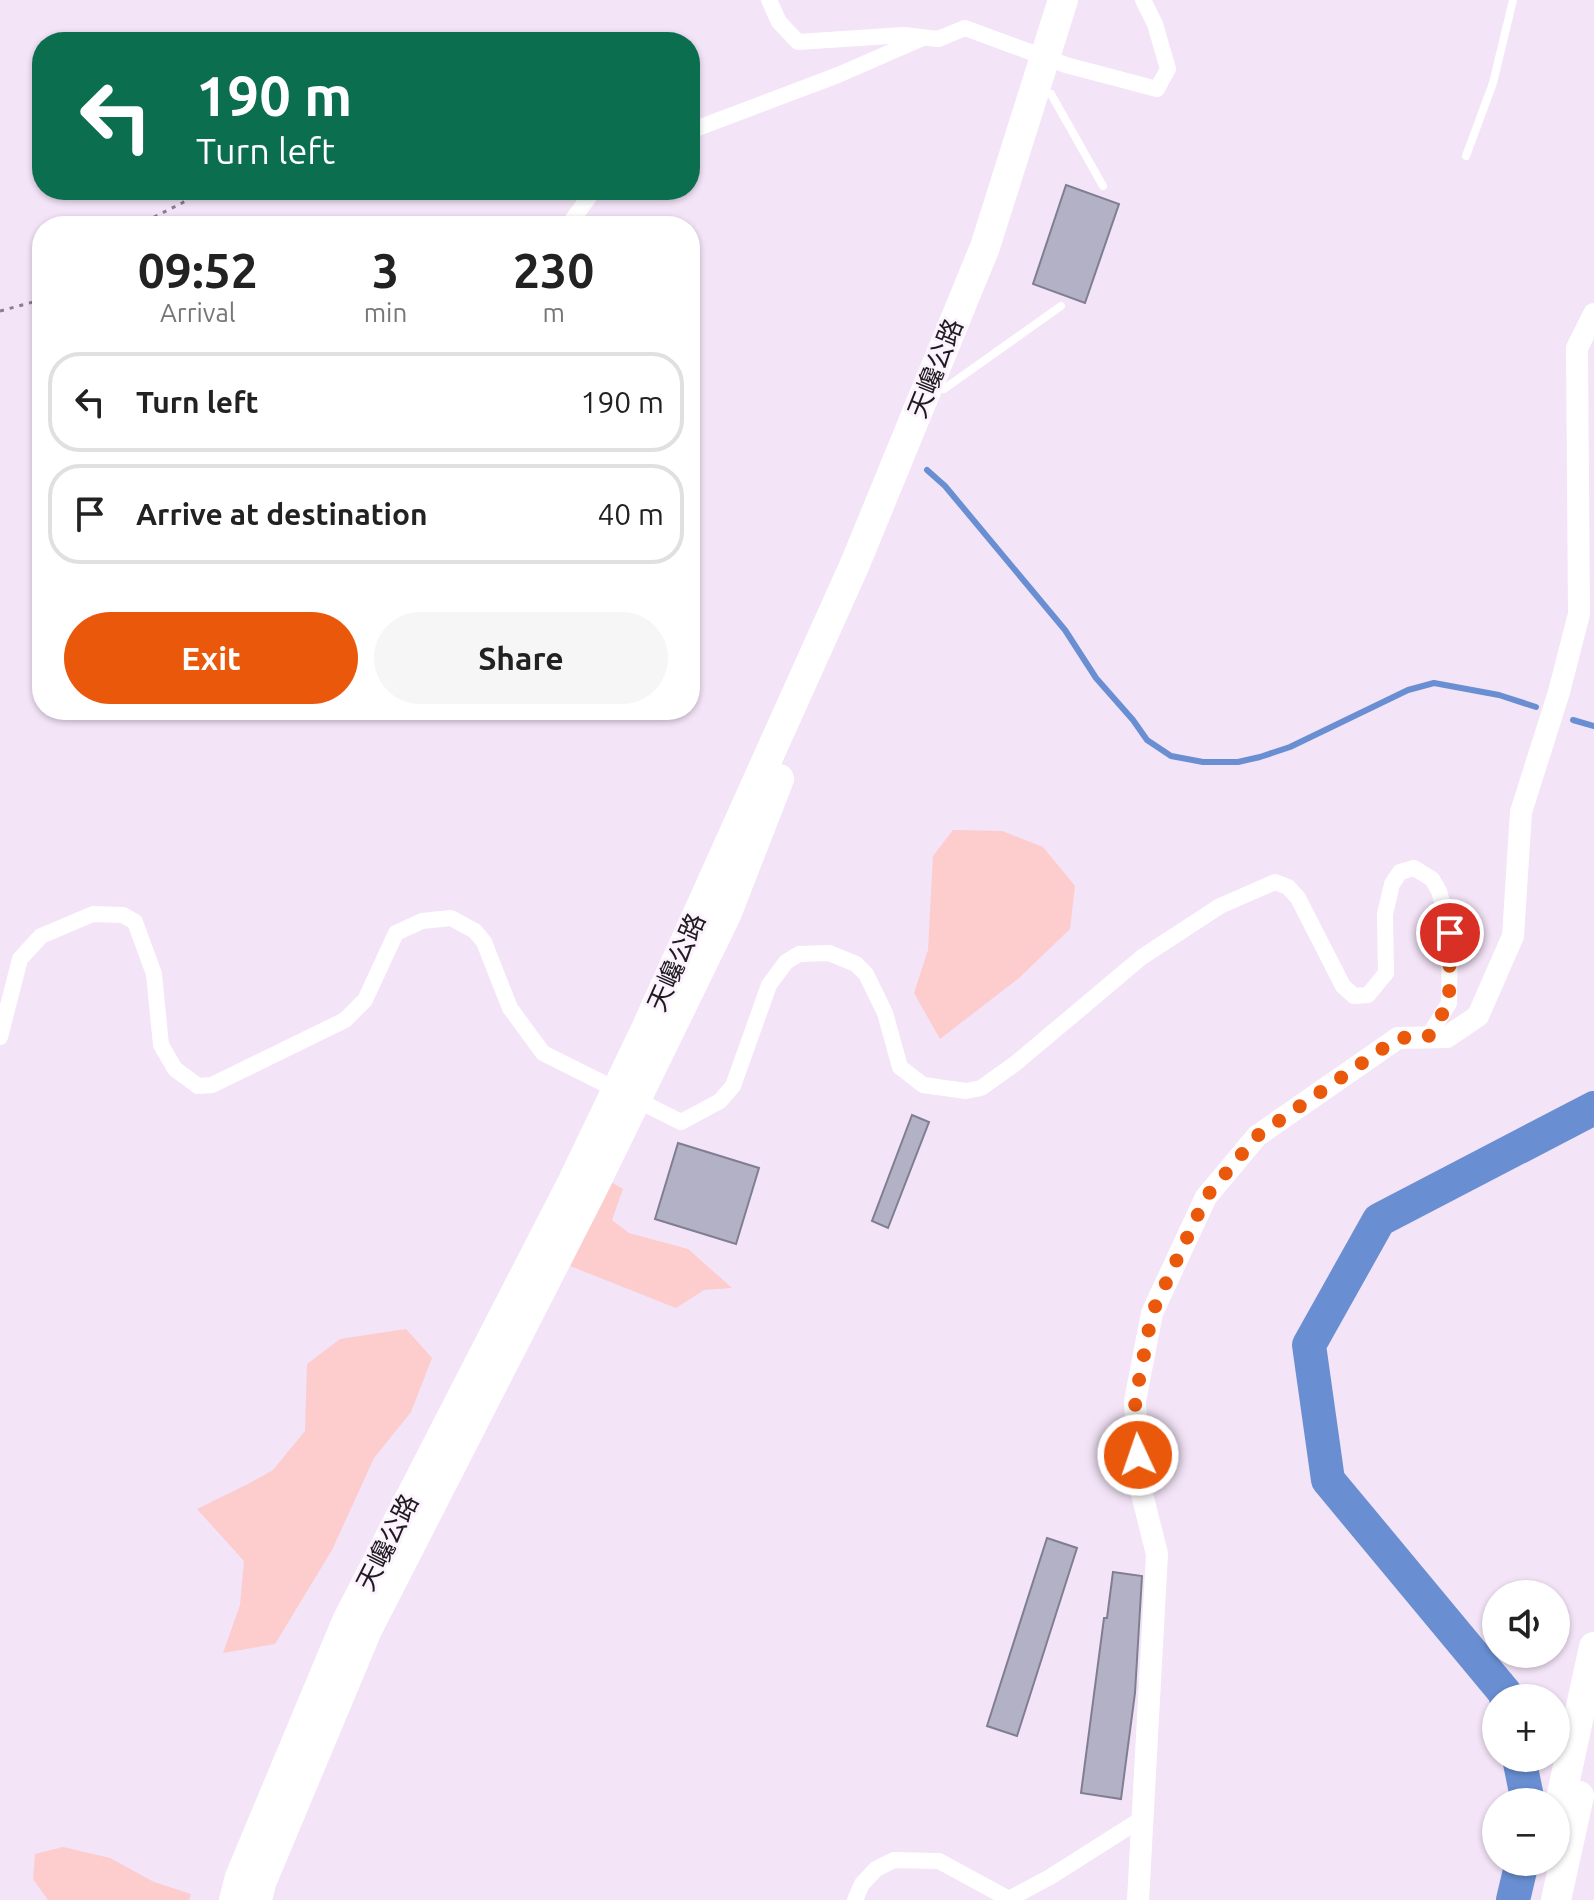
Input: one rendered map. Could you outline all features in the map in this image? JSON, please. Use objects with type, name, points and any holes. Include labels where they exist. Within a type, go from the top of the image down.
[{"type":"highway","name":"天巉公路","points":[[234,1900],[240,1877],[347,1621],[572,1183],[639,1043],[855,564],[985,247],[1063,0]]},
{"type":"highway","name":"天巉公路","points":[[257,1900],[261,1883],[367,1630],[591,1192],[726,915],[790,752],[865,583],[944,389],[1051,94],[1076,0]]},
{"type":"highway","points":[[1563,1788],[1594,1647]]},
{"type":"highway","points":[[1556,1900],[1594,1727]]},
{"type":"highway","points":[[1539,1900],[1544,1876]]},
{"type":"street","points":[[769,0],[779,22],[798,42],[904,35],[938,39],[965,28],[1066,65],[1157,89],[1168,69],[1155,24],[1143,0]]},
{"type":"street","points":[[700,127],[838,75],[924,37]]},
{"type":"street","points":[[1138,1900],[1157,1554],[1139,1482],[1135,1401],[1152,1313],[1206,1197],[1257,1136],[1398,1038],[1447,1037],[1478,1016],[1513,936],[1521,812],[1559,692],[1579,614],[1577,348],[1594,314]]},
{"type":"street","points":[[0,1037],[20,959],[41,936],[93,914],[123,915],[135,922],[154,974],[161,1045],[175,1069],[198,1086],[212,1085],[345,1020],[365,1000],[396,933],[422,921],[451,918],[475,931],[484,942],[510,1008],[543,1053],[681,1122],[720,1101],[733,1086],[769,985],[786,962],[799,954],[829,953],[856,964],[866,974],[885,1013],[900,1067],[923,1085],[966,1091],[981,1088],[1016,1063],[1142,957],[1220,906],[1275,882],[1288,887],[1298,898],[1343,986],[1354,996],[1368,995],[1386,973],[1385,914],[1392,884],[1400,872],[1414,868],[1432,879],[1439,891],[1450,933],[1449,1003],[1428,1037]]},
{"type":"street","points":[[855,1900],[862,1884],[876,1869],[894,1860],[939,1861],[1009,1899],[1143,1818]]},
{"type":"lane","points":[[1466,156],[1493,83],[1513,0]]},
{"type":"lane","points":[[1051,94],[1103,186]]},
{"type":"lane","points":[[944,389],[1061,306]]},
{"type":"path","points":[[156,216],[187,200]]},
{"type":"path","points":[[0,311],[32,302]]},
{"type":"shaded area","points":[[953,830],[1002,831],[1043,847],[1075,886],[1070,929],[1019,978],[940,1039],[914,993],[928,950],[933,856]]},
{"type":"shaded area","points":[[611,1182],[623,1189],[612,1220],[629,1233],[688,1249],[732,1288],[704,1290],[676,1308],[570,1266]]},
{"type":"shaded area","points":[[406,1329],[432,1358],[411,1412],[374,1458],[332,1550],[275,1644],[223,1653],[240,1605],[244,1561],[197,1509],[273,1470],[305,1431],[307,1364],[340,1339]]},
{"type":"shaded area","points":[[63,1847],[110,1858],[154,1882],[191,1894],[189,1900],[48,1900],[33,1879],[35,1854]]},
{"type":"building","points":[[1066,185],[1119,204],[1085,303],[1033,284]]},
{"type":"building","points":[[912,1115],[929,1122],[888,1228],[872,1221]]},
{"type":"building","points":[[678,1143],[759,1168],[736,1244],[655,1219]]},
{"type":"building","points":[[1047,1538],[1077,1548],[1017,1736],[987,1726]]},
{"type":"building","points":[[1113,1572],[1142,1576],[1135,1693],[1121,1799],[1081,1793]]},
{"type":"waterway","points":[[927,470],[945,486],[1065,630],[1096,678],[1147,740],[1171,756],[1203,762],[1238,762],[1260,757],[1290,747],[1408,690],[1434,683],[1499,695],[1536,707]]},
{"type":"waterway","points":[[1573,720],[1594,726]]},
{"type":"waterway","points":[[1498,1684],[1328,1480],[1309,1345],[1379,1220],[1594,1108]]},
{"type":"waterway","points":[[1522,1772],[1525,1788]]},
{"type":"waterway","points":[[1513,1900],[1519,1876]]},
{"type":"route","points":[[1138,1455],[1135,1401],[1152,1313],[1206,1197],[1257,1136],[1398,1038],[1428,1037],[1449,1003],[1450,933]]}]
